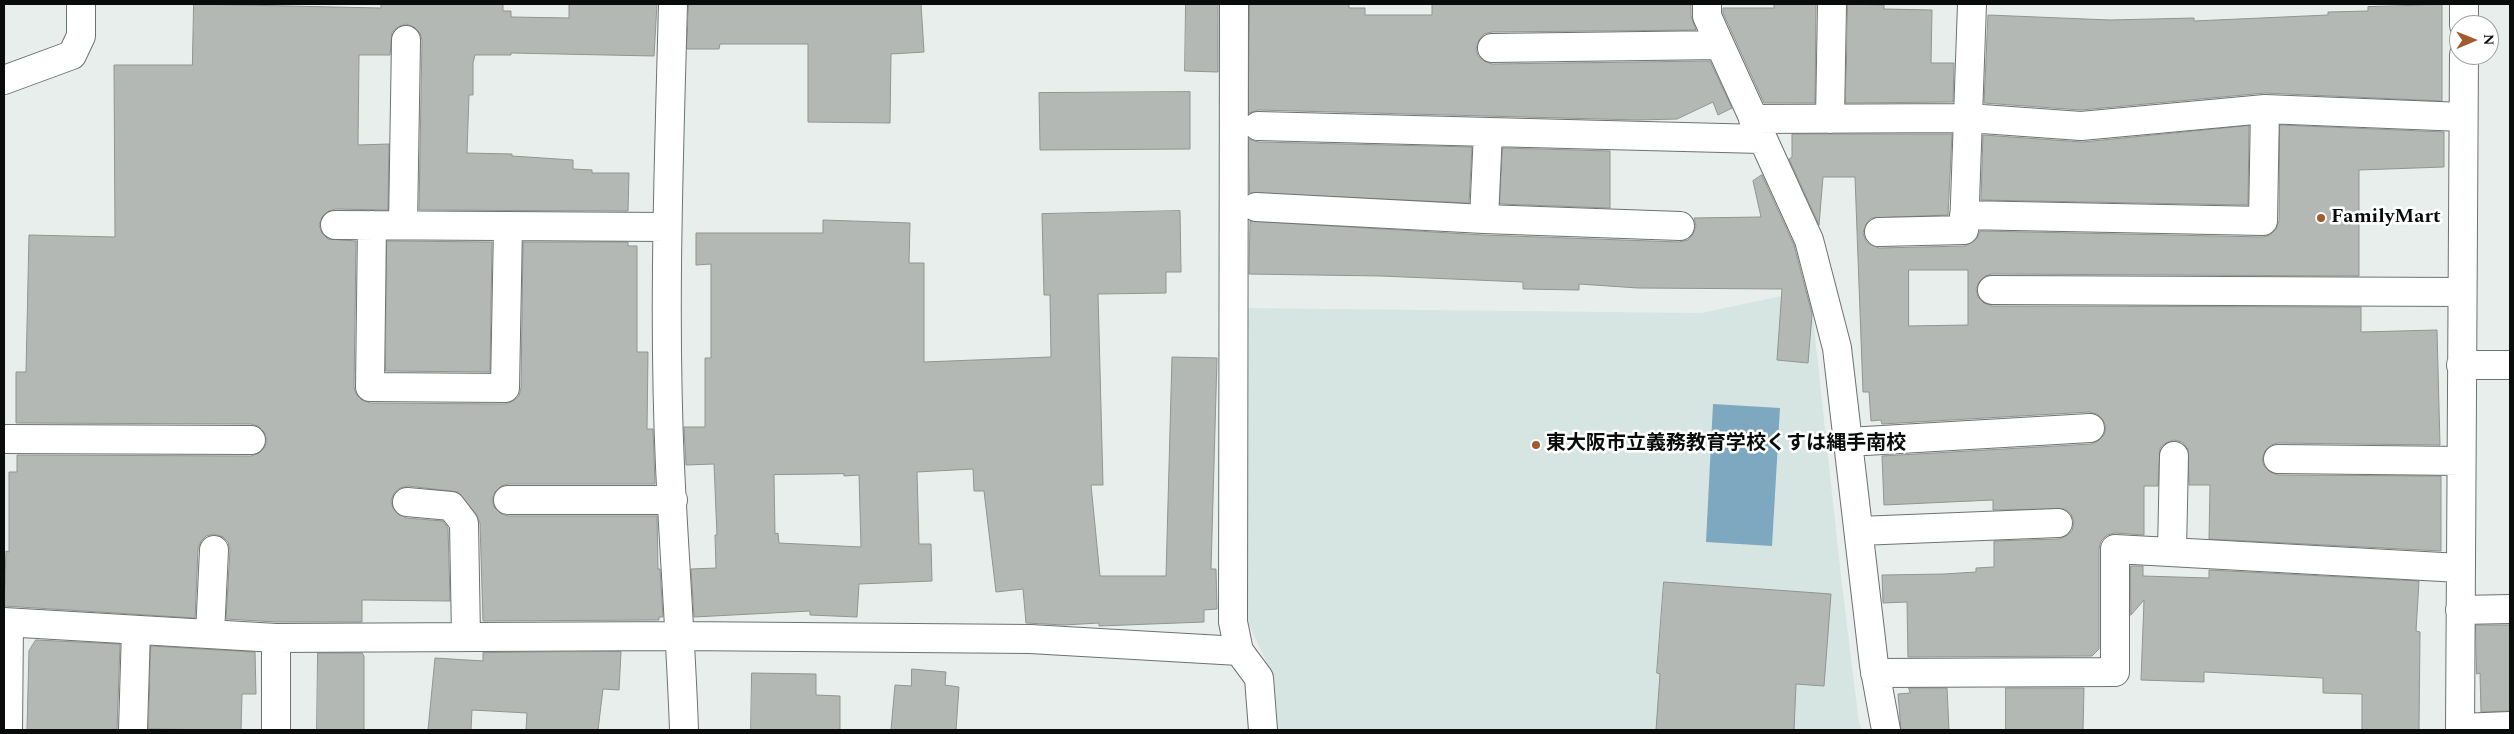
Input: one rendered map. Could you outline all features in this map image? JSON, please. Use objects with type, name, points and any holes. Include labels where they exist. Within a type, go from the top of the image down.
[{"type":"street","points":[[4,80],[72,55],[81,36],[81,4]]},
{"type":"street","points":[[673,4],[667,227],[673,500],[684,730]]},
{"type":"street","points":[[1234,4],[1233,622],[1239,651],[1259,678],[1263,730]]},
{"type":"street","points":[[1707,4],[1707,16],[1809,240],[1837,348],[1875,673],[1886,730]]},
{"type":"street","points":[[1830,119],[1832,4]]},
{"type":"street","points":[[1879,232],[1964,230],[1972,4]]},
{"type":"street","points":[[403,226],[406,40]]},
{"type":"street","points":[[1492,48],[1720,45]]},
{"type":"street","points":[[2464,65],[2460,729],[2510,726]]},
{"type":"street","points":[[1964,215],[2263,221],[2265,109]]},
{"type":"street","points":[[1258,126],[1488,132],[1757,129],[1830,119],[1968,118],[2081,126],[2265,109],[2463,117]]},
{"type":"street","points":[[1484,219],[1488,132]]},
{"type":"street","points":[[1256,207],[1484,219],[1680,226]]},
{"type":"street","points":[[335,225],[667,227]]},
{"type":"street","points":[[372,225],[370,387],[399,388],[505,388],[508,226]]},
{"type":"street","points":[[1992,290],[2462,292]]},
{"type":"street","points":[[2461,365],[2510,365]]},
{"type":"street","points":[[1848,442],[2090,428]]},
{"type":"street","points":[[4,439],[251,440]]},
{"type":"street","points":[[2172,552],[2174,456]]},
{"type":"street","points":[[2278,459],[2461,461]]},
{"type":"street","points":[[508,500],[673,500]]},
{"type":"street","points":[[407,502],[451,506],[464,523],[466,637]]},
{"type":"street","points":[[1859,531],[2058,523]]},
{"type":"street","points":[[1875,673],[2115,672],[2115,549],[2460,568]]},
{"type":"street","points":[[210,634],[214,550]]},
{"type":"street","points":[[2460,610],[2510,609]]},
{"type":"street","points":[[8,730],[6,623],[276,638],[681,636],[1030,639],[1239,651]]},
{"type":"street","points":[[133,730],[136,630]]},
{"type":"street","points":[[276,638],[276,730]]},
{"type":"shaded area","name":"東大阪市立義務教育学校くすは縄手南校","points":[[1810,290],[1841,576],[1859,723],[1862,730],[1275,730],[1272,674],[1244,614],[1244,308],[1701,313]]},
{"type":"water","points":[[1713,404],[1780,408],[1772,546],[1706,542]]},
{"type":"building","points":[[194,4],[381,8],[381,4],[503,4],[503,11],[511,11],[511,17],[569,18],[569,4],[657,4],[654,56],[511,53],[511,55],[475,55],[473,63],[473,95],[469,95],[467,153],[512,154],[512,156],[573,160],[573,169],[592,170],[592,173],[629,173],[628,211],[419,210],[422,40],[420,33],[414,27],[406,24],[392,32],[390,55],[359,55],[358,145],[389,144],[388,210],[335,209],[327,212],[322,217],[319,225],[322,233],[328,239],[356,241],[354,387],[356,394],[362,400],[370,403],[505,404],[513,401],[519,396],[521,388],[523,242],[628,242],[628,246],[637,246],[637,352],[648,352],[647,429],[653,429],[655,484],[508,484],[501,486],[495,492],[492,500],[494,507],[500,513],[508,516],[657,516],[658,569],[660,569],[663,617],[659,617],[659,620],[483,621],[480,523],[476,514],[458,492],[408,486],[400,488],[394,493],[391,501],[393,508],[398,514],[406,518],[443,521],[448,528],[450,601],[362,600],[362,622],[276,622],[226,619],[230,550],[228,542],[223,537],[214,534],[206,536],[201,541],[198,549],[195,618],[4,606],[6,551],[9,552],[9,472],[17,472],[17,455],[251,456],[259,453],[265,447],[267,440],[264,432],[258,426],[251,424],[16,423],[16,372],[26,372],[29,235],[115,237],[114,65],[192,65]]},
{"type":"building","points":[[689,4],[921,4],[924,52],[891,54],[890,123],[808,122],[808,44],[720,44],[719,49],[687,49]]},
{"type":"building","points":[[1186,4],[1218,4],[1218,72],[1185,71]]},
{"type":"building","points":[[1250,4],[1349,4],[1349,8],[1365,8],[1365,15],[1432,15],[1432,4],[1691,4],[1691,16],[1696,30],[1492,32],[1484,34],[1479,40],[1476,49],[1478,56],[1492,64],[1710,61],[1732,108],[1718,115],[1713,102],[1677,119],[1638,120],[1258,110],[1249,113]]},
{"type":"building","points":[[1774,4],[1816,4],[1815,103],[1764,103],[1723,13],[1723,8],[1774,8]]},
{"type":"building","points":[[1848,4],[1884,5],[1884,9],[1932,10],[1931,63],[1954,63],[1953,102],[1846,103]]},
{"type":"building","points":[[2442,5],[2442,101],[2265,93],[2081,110],[1984,103],[1988,15],[2110,20],[2194,18],[2194,21],[2328,15],[2328,12],[2368,11],[2368,7]]},
{"type":"building","points":[[1190,92],[1190,149],[1040,150],[1039,93]]},
{"type":"building","points":[[2280,125],[2444,132],[2444,167],[2359,170],[2359,276],[1992,274],[1985,276],[1979,282],[1976,289],[1978,297],[1984,303],[1992,306],[2361,307],[2361,332],[2437,330],[2440,445],[2278,443],[2271,445],[2265,451],[2262,459],[2264,466],[2270,472],[2278,475],[2441,476],[2441,551],[2209,539],[2210,485],[2189,485],[2188,449],[2182,442],[2174,440],[2160,448],[2158,486],[2144,486],[2144,535],[2115,533],[2107,535],[2101,541],[2099,549],[2099,649],[2092,656],[1908,657],[1907,602],[1883,603],[1882,575],[1976,572],[1976,568],[1994,567],[1994,541],[2059,539],[2072,531],[2074,522],[2071,514],[2065,509],[1993,510],[1993,500],[1884,505],[1882,456],[2091,444],[2098,441],[2104,435],[2106,427],[2103,420],[2097,414],[2089,412],[1882,424],[1881,420],[1871,421],[1869,392],[1863,392],[1855,177],[1823,177],[1819,225],[1789,159],[1792,157],[1792,134],[1952,134],[1948,215],[1871,218],[1866,224],[1863,233],[1866,241],[1879,248],[1965,246],[1977,238],[1980,231],[2263,237],[2270,235],[2276,229],[2279,221]],"holes":[[[1909,270],[1968,270],[1968,325],[1909,326]]]},
{"type":"building","points":[[2249,126],[2248,205],[1981,200],[1983,135],[2082,142]]},
{"type":"building","points":[[1249,139],[1258,142],[1472,147],[1469,203],[1250,193]]},
{"type":"building","points":[[1503,148],[1610,151],[1610,208],[1500,204]]},
{"type":"building","points":[[1762,175],[1794,245],[1812,314],[1808,363],[1777,360],[1782,289],[1638,288],[1579,284],[1579,290],[1523,289],[1523,282],[1381,276],[1249,274],[1250,221],[1483,235],[1679,242],[1688,240],[1693,234],[1696,226],[1694,218],[1761,217],[1753,181]]},
{"type":"building","points":[[1180,211],[1181,272],[1166,272],[1166,293],[1098,294],[1103,485],[1091,485],[1100,576],[1166,576],[1172,357],[1217,358],[1211,569],[1216,569],[1217,609],[1204,610],[1204,622],[1099,626],[1099,623],[1064,625],[1026,623],[1023,589],[996,592],[984,491],[974,491],[973,469],[917,472],[919,544],[931,544],[932,581],[859,584],[857,617],[810,615],[810,611],[694,617],[691,569],[716,568],[715,535],[717,535],[714,464],[686,465],[684,427],[705,427],[705,358],[711,358],[711,264],[696,265],[696,233],[823,233],[823,220],[910,223],[909,263],[924,263],[924,362],[1051,357],[1050,295],[1044,295],[1042,214]],"holes":[[[844,474],[844,476],[859,475],[861,547],[779,543],[778,533],[775,534],[774,475]]]},
{"type":"building","points":[[387,241],[492,242],[490,372],[386,371]]},
{"type":"building","points":[[2131,566],[2143,566],[2143,576],[2209,578],[2209,570],[2419,581],[2416,631],[2420,632],[2419,730],[2362,730],[2362,694],[2323,693],[2323,678],[2204,672],[2204,682],[2141,680],[2144,600],[2131,615]]},
{"type":"building","points":[[1664,582],[1831,594],[1824,686],[1796,684],[1794,730],[1656,730],[1660,674],[1657,673]]},
{"type":"building","points":[[2476,625],[2510,625],[2510,711],[2481,712],[2480,673],[2477,674]]},
{"type":"building","points":[[36,640],[120,644],[117,730],[27,730],[29,651]]},
{"type":"building","points":[[151,646],[255,652],[256,694],[242,694],[241,730],[149,729]]},
{"type":"building","points":[[621,652],[619,690],[603,689],[598,730],[526,730],[527,713],[472,710],[471,730],[428,730],[435,658],[483,661],[483,653]]},
{"type":"building","points":[[318,653],[362,653],[364,656],[364,730],[317,730]]},
{"type":"building","points":[[912,669],[946,672],[945,685],[959,687],[956,730],[891,730],[895,685],[911,686]]},
{"type":"building","points":[[752,673],[816,674],[816,695],[840,696],[840,730],[751,730]]},
{"type":"building","points":[[1909,688],[1947,688],[1949,730],[1901,730],[1898,694],[1910,693]]},
{"type":"building","points":[[2006,688],[2084,688],[2083,730],[2006,730]]},
{"type":"place","name":"FamilyMart","points":[[2321,218]]},
{"type":"place","name":"東大阪市立義務教育学校くすは縄手南校","points":[[1536,445]]}]
